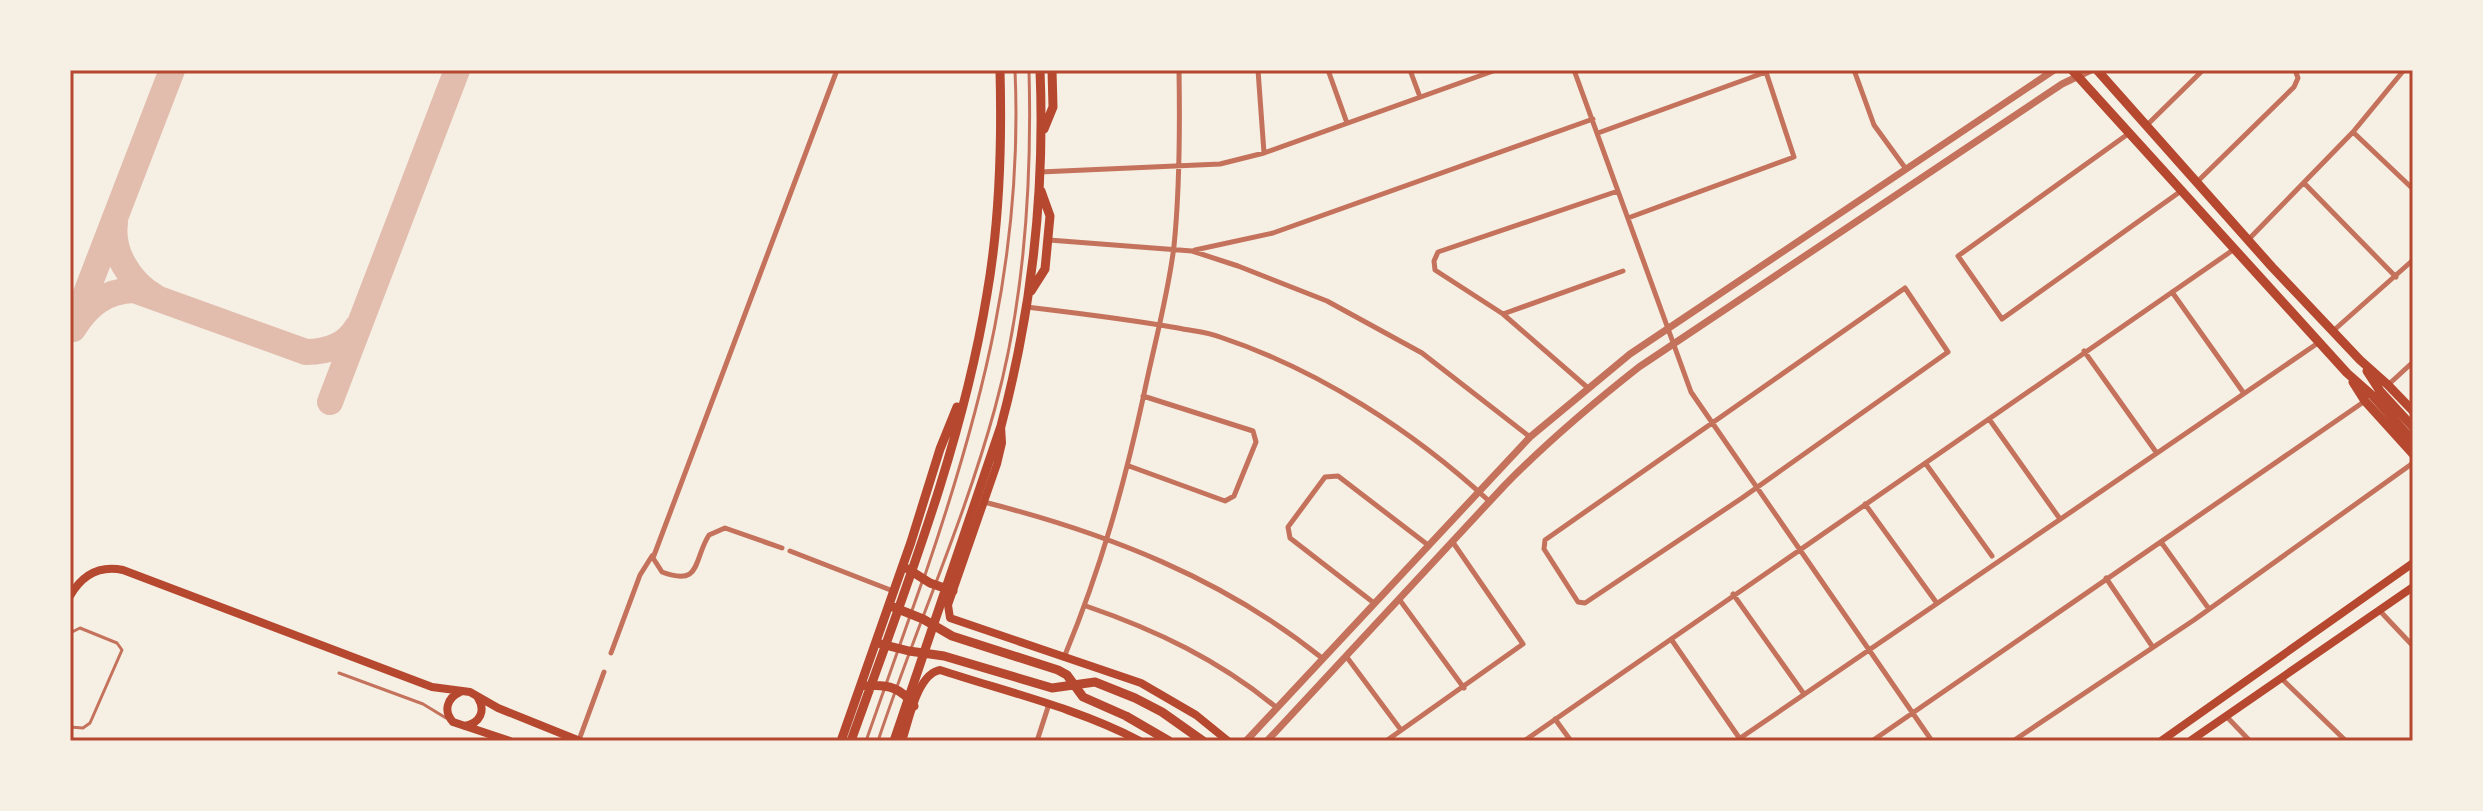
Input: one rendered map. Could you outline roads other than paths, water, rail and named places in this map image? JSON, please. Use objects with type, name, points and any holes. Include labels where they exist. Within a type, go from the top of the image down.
[{"type":"main road","points":[[851,741],[955,435],[980,334],[995,236],[1001,157],[1000,70]]},
{"type":"main road","points":[[894,741],[1001,426],[1018,358],[1029,294],[1040,186],[1040,70]]},
{"type":"main road","points":[[1041,136],[1053,107],[1052,70]]},
{"type":"main road","points":[[2097,70],[2360,360],[2413,454]]},
{"type":"main road","points":[[2074,73],[2347,373],[2413,411]]},
{"type":"main road","points":[[1029,294],[1045,269],[1048,240],[1050,216],[1040,186]]},
{"type":"main road","points":[[2377,393],[2413,427]]},
{"type":"main road","points":[[2377,393],[2413,441]]},
{"type":"main road","points":[[841,741],[940,449],[965,394]]},
{"type":"main road","points":[[1001,426],[1002,443],[948,613],[956,622],[1065,655],[1141,683],[1196,715],[1228,741]]},
{"type":"main road","points":[[2161,741],[2413,563]]},
{"type":"main road","points":[[903,564],[923,578],[953,591]]},
{"type":"main road","points":[[70,596],[87,575],[109,568],[123,570],[432,687],[475,695],[498,708],[579,741]]},
{"type":"main road","points":[[2190,741],[2413,587]]},
{"type":"main road","points":[[888,604],[952,636],[1058,670],[1067,675],[1083,697],[1126,716],[1169,741]]},
{"type":"main road","points":[[873,644],[944,656],[1052,688],[1095,682],[1135,698],[1187,728],[1203,741]]},
{"type":"main road","points":[[902,741],[924,680],[940,670],[1049,704],[1140,741]]},
{"type":"main road","points":[[858,688],[870,685],[896,687],[905,692],[914,706]]},
{"type":"main road","points":[[464,691],[449,700],[447,712],[453,722],[510,741]]},
{"type":"main road","points":[[464,726],[474,723],[481,715],[481,704],[475,695]]},
{"type":"street","points":[[611,653],[640,575],[654,552],[837,70]]},
{"type":"street","points":[[1065,655],[1086,606],[1129,466],[1159,325],[1173,248],[1180,166],[1179,70]]},
{"type":"street","points":[[1258,70],[1264,153]]},
{"type":"street","points":[[1328,70],[1347,123]]},
{"type":"street","points":[[1410,70],[1420,97]]},
{"type":"street","points":[[1040,172],[1220,164],[1264,153],[1494,70]]},
{"type":"street","points":[[1574,70],[1691,392],[1932,741]]},
{"type":"street","points":[[1854,70],[1874,125],[1906,169]]},
{"type":"street","points":[[1246,741],[1530,437],[1588,388],[1630,354],[2054,70]]},
{"type":"street","points":[[1267,741],[1541,448],[1639,367],[2041,99],[2074,73],[2091,70]]},
{"type":"street","points":[[2146,125],[2203,70]]},
{"type":"street","points":[[2197,182],[2294,87],[2298,78],[2295,70]]},
{"type":"street","points":[[2248,240],[2353,132],[2404,70]]},
{"type":"street","points":[[1598,133],[1766,72],[1794,157],[1628,218]]},
{"type":"street","points":[[2031,86],[2041,99]]},
{"type":"street","points":[[1192,251],[1273,233],[1593,119]]},
{"type":"street","points":[[2353,132],[2413,189]]},
{"type":"street","points":[[2129,133],[1958,256],[2002,319],[2181,191]]},
{"type":"street","points":[[2305,184],[2396,277]]},
{"type":"street","points":[[1588,388],[1503,314],[1435,270],[1434,261],[1438,252],[1618,191]]},
{"type":"street","points":[[1048,240],[1192,251],[1327,301],[1422,353],[1530,437]]},
{"type":"street","points":[[1524,741],[2234,249]]},
{"type":"street","points":[[2333,331],[2413,260]]},
{"type":"street","points":[[1503,314],[1623,271]]},
{"type":"street","points":[[1905,288],[1948,352],[1758,487],[1585,603],[1578,602],[1544,549],[1545,540],[1713,422],[1905,288]]},
{"type":"street","points":[[2172,292],[2243,392]]},
{"type":"street","points":[[1027,307],[1218,336],[1323,382],[1405,434],[1489,501]]},
{"type":"street","points":[[1671,639],[1738,740],[2319,342]]},
{"type":"street","points":[[2084,351],[2156,452]]},
{"type":"street","points":[[1872,741],[2377,393],[2413,362]]},
{"type":"street","points":[[1129,466],[1225,501],[1234,496],[1256,442],[1253,431],[1143,396]]},
{"type":"street","points":[[1989,419],[2060,519]]},
{"type":"street","points":[[2013,741],[2209,609],[2413,463]]},
{"type":"street","points":[[1926,464],[1992,556]]},
{"type":"street","points":[[1374,603],[1290,538],[1288,527],[1325,477],[1338,476],[1428,545]]},
{"type":"street","points":[[984,502],[1108,538],[1162,561],[1252,609],[1322,658]]},
{"type":"street","points":[[1865,504],[1936,602]]},
{"type":"street","points":[[654,552],[657,569],[683,578],[693,572],[706,540],[713,532],[725,528],[782,548]]},
{"type":"street","points":[[1386,741],[1521,646],[1522,642],[1452,541]]},
{"type":"street","points":[[2161,542],[2209,609]]},
{"type":"street","points":[[790,551],[893,591]]},
{"type":"street","points":[[2106,578],[2152,646]]},
{"type":"street","points":[[1733,594],[1804,694]]},
{"type":"street","points":[[1399,599],[1464,688]]},
{"type":"street","points":[[1086,606],[1137,623],[1187,646],[1277,708]]},
{"type":"street","points":[[2379,610],[2413,646]]},
{"type":"street","points":[[1346,656],[1401,730]]},
{"type":"street","points":[[579,741],[604,672]]},
{"type":"street","points":[[2281,678],[2346,741]]},
{"type":"street","points":[[1037,741],[1049,704]]},
{"type":"street","points":[[2226,716],[2250,741]]},
{"type":"street","points":[[1555,719],[1571,741]]},
{"type":"lane","points":[[866,741],[967,441],[1001,302],[1013,200],[1015,70]]},
{"type":"lane","points":[[878,741],[986,439],[1008,352],[1025,230],[1030,151],[1029,70]]},
{"type":"lane","points":[[70,633],[80,628],[117,643],[122,650],[90,723],[83,728],[70,727]]},
{"type":"lane","points":[[339,673],[423,704],[453,722]]}]
